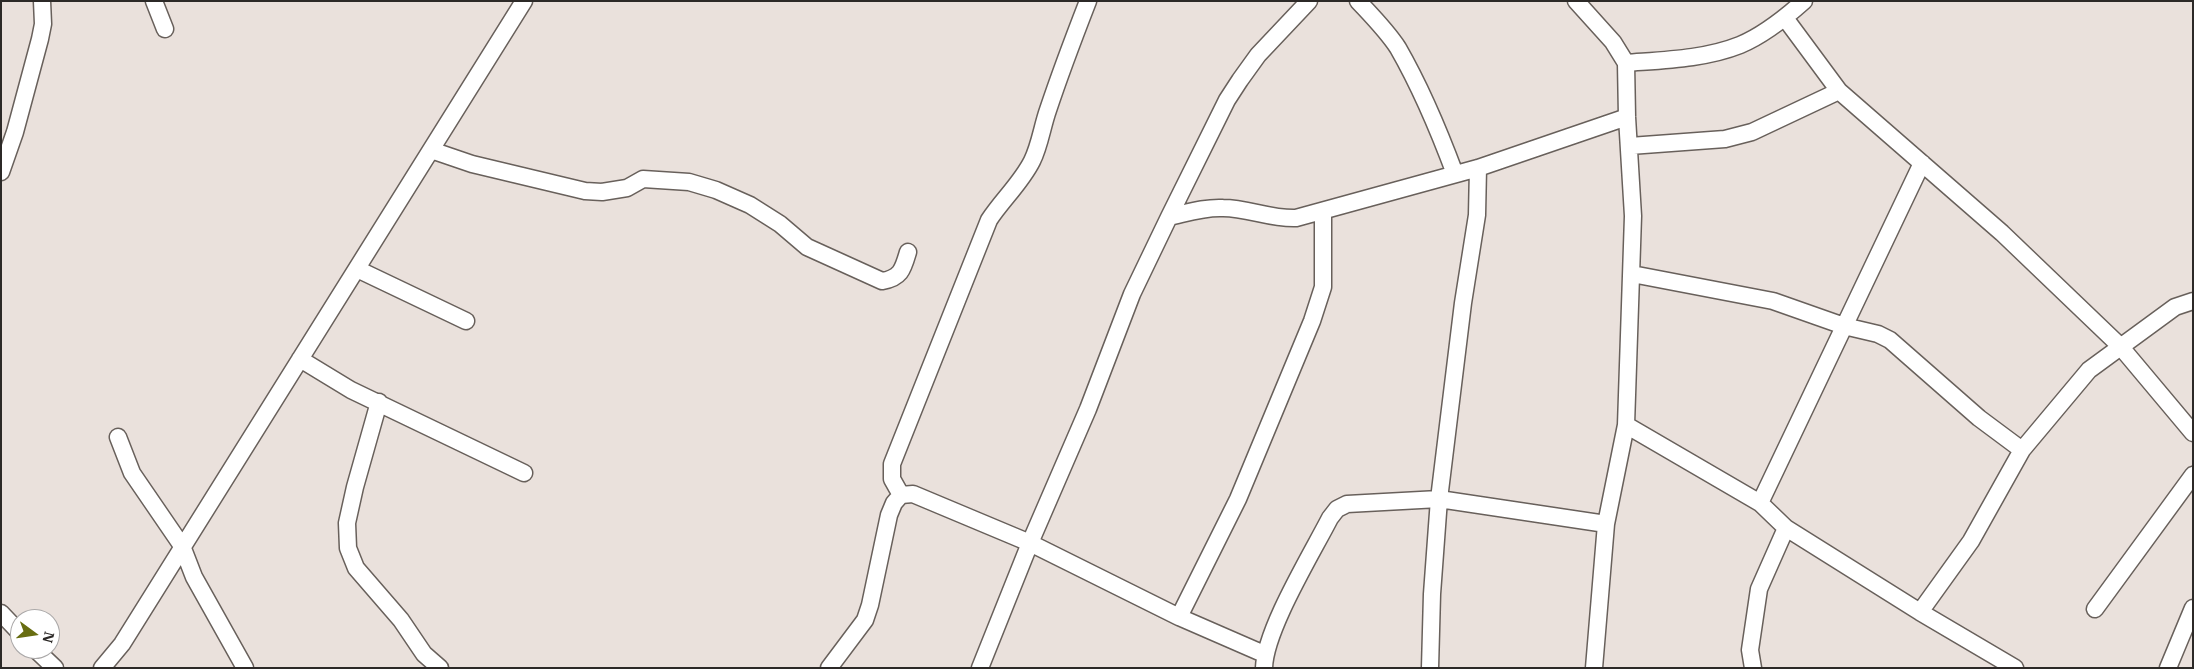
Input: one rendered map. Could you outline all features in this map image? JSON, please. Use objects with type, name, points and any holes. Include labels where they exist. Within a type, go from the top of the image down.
[{"type":"street","points":[[1,172],[16,132],[40,39],[43,24],[42,1]]},
{"type":"street","points":[[154,1],[165,29]]},
{"type":"street","points":[[102,668],[122,644],[524,1]]},
{"type":"street","points":[[901,495],[892,479],[892,464],[989,220],[1000,203],[1023,177],[1032,161],[1040,141],[1047,112],[1088,1]]},
{"type":"street","points":[[980,668],[1030,543],[1088,409],[1132,294],[1169,217],[1231,93],[1258,55],[1309,1]]},
{"type":"street","points":[[1358,1],[1398,48],[1434,119],[1455,174]]},
{"type":"street","points":[[1576,1],[1613,42],[1626,63],[1633,216],[1626,424],[1606,524],[1594,668]]},
{"type":"street","points":[[1626,63],[1679,59],[1712,53],[1740,45],[1762,34],[1785,18],[1804,1]]},
{"type":"street","points":[[1785,18],[1839,91],[2002,233],[2120,346],[2193,433]]},
{"type":"street","points":[[1630,146],[1725,139],[1752,132],[1839,91]]},
{"type":"street","points":[[1169,217],[1203,209],[1224,208],[1278,219],[1296,218],[1478,168],[1627,117]]},
{"type":"street","points":[[431,150],[480,166],[585,191],[602,192],[626,188],[643,179],[689,182],[716,190],[750,205],[780,224],[807,247],[882,281],[893,279],[903,269],[908,252]]},
{"type":"street","points":[[1760,503],[1922,163]]},
{"type":"street","points":[[1430,668],[1432,594],[1439,498],[1477,215],[1478,168]]},
{"type":"street","points":[[1179,617],[1238,499],[1312,321],[1323,287],[1323,211]]},
{"type":"street","points":[[357,268],[466,321]]},
{"type":"street","points":[[1632,274],[1773,301],[1844,326],[1878,334],[1890,340],[1979,418],[2022,450]]},
{"type":"street","points":[[1920,612],[1971,541],[2022,450],[2089,370],[2175,307],[2193,301]]},
{"type":"street","points":[[300,358],[351,390],[524,473]]},
{"type":"street","points":[[379,402],[347,523],[348,548],[356,568],[402,620],[424,654],[440,668]]},
{"type":"street","points":[[1626,424],[1760,503],[1786,528],[1920,612],[2015,668]]},
{"type":"street","points":[[118,437],[132,473],[182,546],[194,577],[245,668]]},
{"type":"street","points":[[2095,609],[2193,475]]},
{"type":"street","points":[[829,668],[865,620],[870,605],[889,515],[894,503],[901,495],[913,494],[1030,543],[1264,661],[1283,608],[1330,518],[1336,509],[1347,504],[1439,498],[1606,524]]},
{"type":"street","points":[[1753,668],[1750,650],[1759,589],[1786,528]]},
{"type":"street","points":[[2168,668],[2193,608]]},
{"type":"street","points":[[1,613],[10,623]]},
{"type":"street","points":[[46,659],[55,668]]}]
